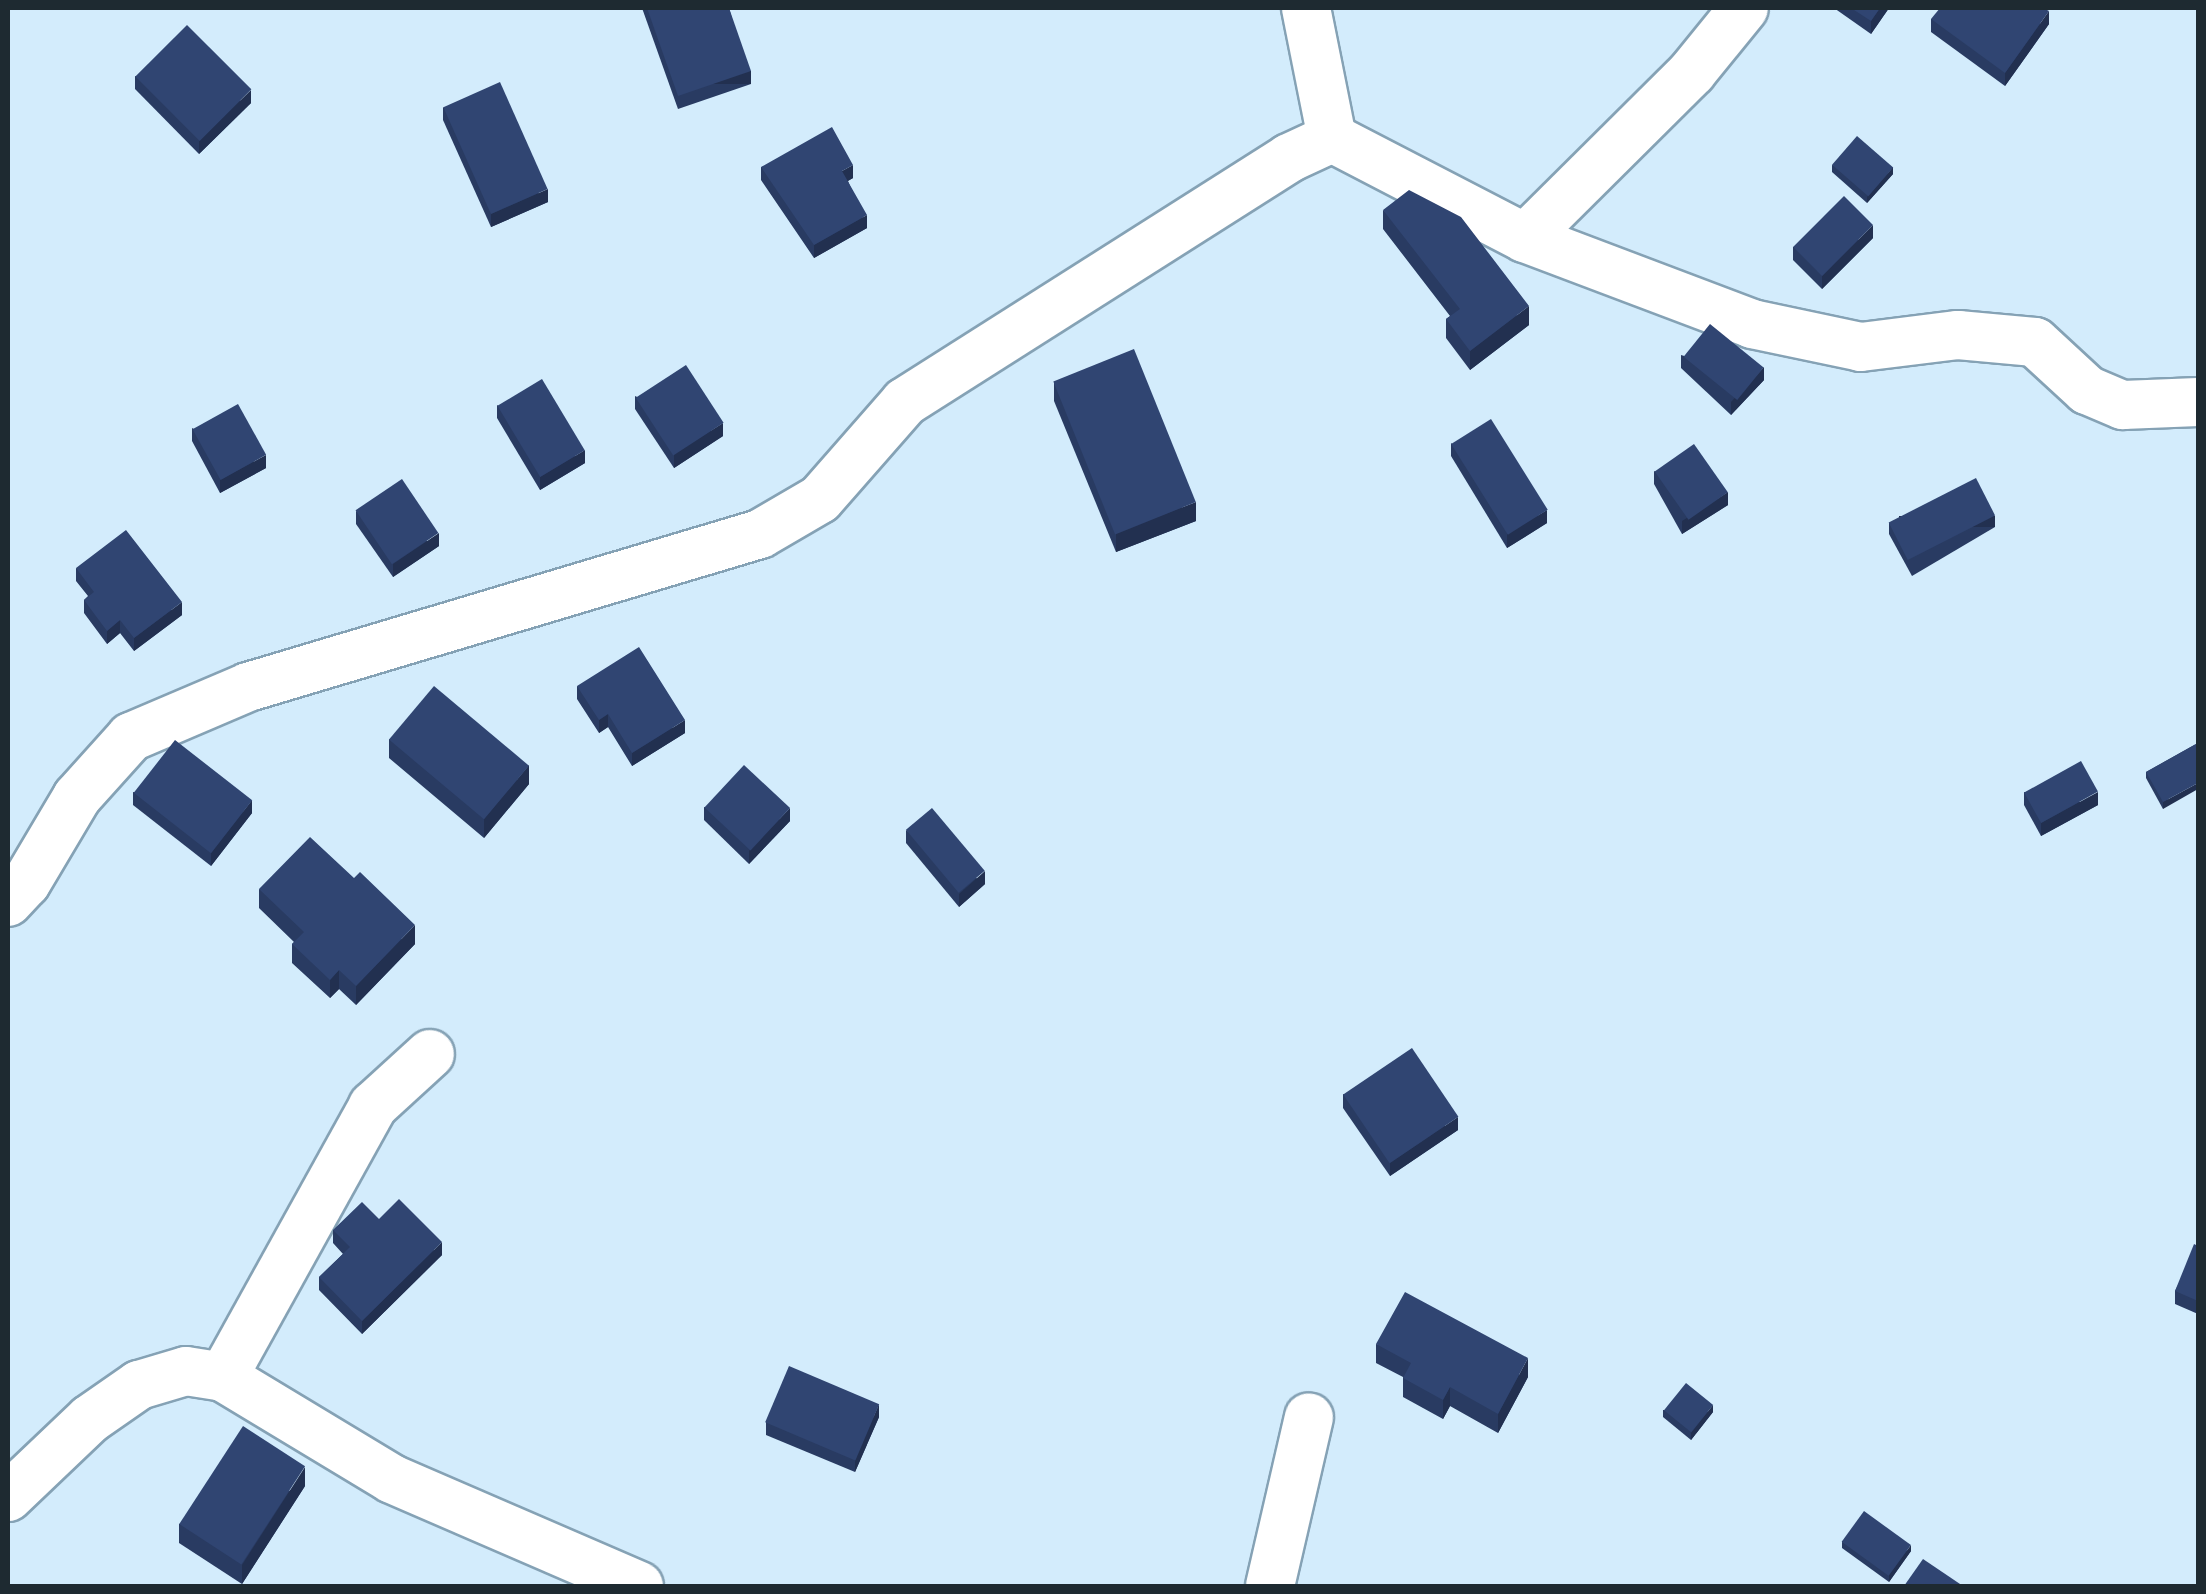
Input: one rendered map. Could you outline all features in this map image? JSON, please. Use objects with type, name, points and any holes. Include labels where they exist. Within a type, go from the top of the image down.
[{"type":"street","points":[[1306,8],[1332,138]]},
{"type":"street","points":[[1524,238],[1692,72],[1744,8]]},
{"type":"street","points":[[1332,138],[1524,238],[1752,324],[1861,347],[1958,336],[2035,342],[2087,390],[2124,405],[2198,402]]},
{"type":"street","points":[[8,902],[26,884],[77,797],[131,737],[248,687],[760,534],[820,500],[905,402],[1289,158],[1332,138]]},
{"type":"street","points":[[222,1377],[373,1106],[430,1054]]},
{"type":"street","points":[[8,1497],[90,1419],[139,1385],[186,1371],[222,1377],[392,1479],[639,1586]]},
{"type":"street","points":[[1270,1586],[1308,1417]]},
{"type":"building","points":[[647,8],[729,8],[751,71],[678,96]]},
{"type":"building","points":[[1851,8],[1880,8],[1871,21]]},
{"type":"building","points":[[1940,8],[2049,11],[2005,73],[1931,19]]},
{"type":"building","points":[[187,25],[251,89],[200,141],[135,77]]},
{"type":"building","points":[[500,82],[548,189],[491,214],[443,107]]},
{"type":"building","points":[[832,127],[853,165],[842,171],[867,215],[814,245],[761,167]]},
{"type":"building","points":[[1857,136],[1893,167],[1868,196],[1832,165]]},
{"type":"building","points":[[1409,190],[1461,217],[1529,306],[1470,351],[1446,319],[1460,309],[1383,210]]},
{"type":"building","points":[[1844,196],[1873,225],[1822,276],[1793,247]]},
{"type":"building","points":[[1710,324],[1764,367],[1737,400],[1684,357]]},
{"type":"building","points":[[1134,349],[1196,502],[1115,535],[1053,382]]},
{"type":"building","points":[[686,365],[724,423],[673,456],[636,398]]},
{"type":"building","points":[[542,379],[585,450],[540,477],[497,406]]},
{"type":"building","points":[[238,404],[266,455],[221,480],[193,429]]},
{"type":"building","points":[[1491,419],[1548,510],[1508,535],[1451,444]]},
{"type":"building","points":[[1694,444],[1728,492],[1689,520],[1655,472]]},
{"type":"building","points":[[1976,478],[1995,515],[1908,560],[1889,522]]},
{"type":"building","points":[[402,479],[438,533],[392,564],[356,510]]},
{"type":"building","points":[[126,530],[182,602],[134,638],[120,620],[107,631],[84,600],[94,592],[76,568]]},
{"type":"building","points":[[639,647],[685,720],[632,753],[608,714],[599,720],[577,686]]},
{"type":"building","points":[[434,686],[529,766],[484,819],[389,740]]},
{"type":"building","points":[[175,740],[252,800],[211,853],[134,793]]},
{"type":"building","points":[[2196,744],[2198,783],[2163,802],[2146,772]]},
{"type":"building","points":[[2081,761],[2098,792],[2041,823],[2024,793]]},
{"type":"building","points":[[744,765],[790,808],[751,850],[704,807]]},
{"type":"building","points":[[932,808],[985,871],[959,893],[906,830]]},
{"type":"building","points":[[310,837],[354,878],[360,872],[415,925],[356,986],[339,970],[330,980],[292,944],[304,932],[259,889]]},
{"type":"building","points":[[1412,1048],[1458,1117],[1390,1163],[1343,1094]]},
{"type":"building","points":[[399,1199],[442,1242],[362,1321],[319,1277],[350,1247],[333,1230],[362,1202],[379,1219]]},
{"type":"building","points":[[2194,1244],[2198,1246],[2198,1301],[2175,1291]]},
{"type":"building","points":[[1405,1292],[1528,1358],[1498,1414],[1450,1387],[1443,1400],[1403,1378],[1411,1363],[1376,1344]]},
{"type":"building","points":[[789,1366],[879,1404],[855,1460],[765,1422]]},
{"type":"building","points":[[1686,1383],[1713,1405],[1691,1432],[1664,1410]]},
{"type":"building","points":[[243,1426],[305,1466],[241,1564],[179,1524]]},
{"type":"building","points":[[1864,1511],[1911,1545],[1889,1576],[1842,1542]]},
{"type":"building","points":[[1923,1559],[1963,1586],[1904,1586]]}]
